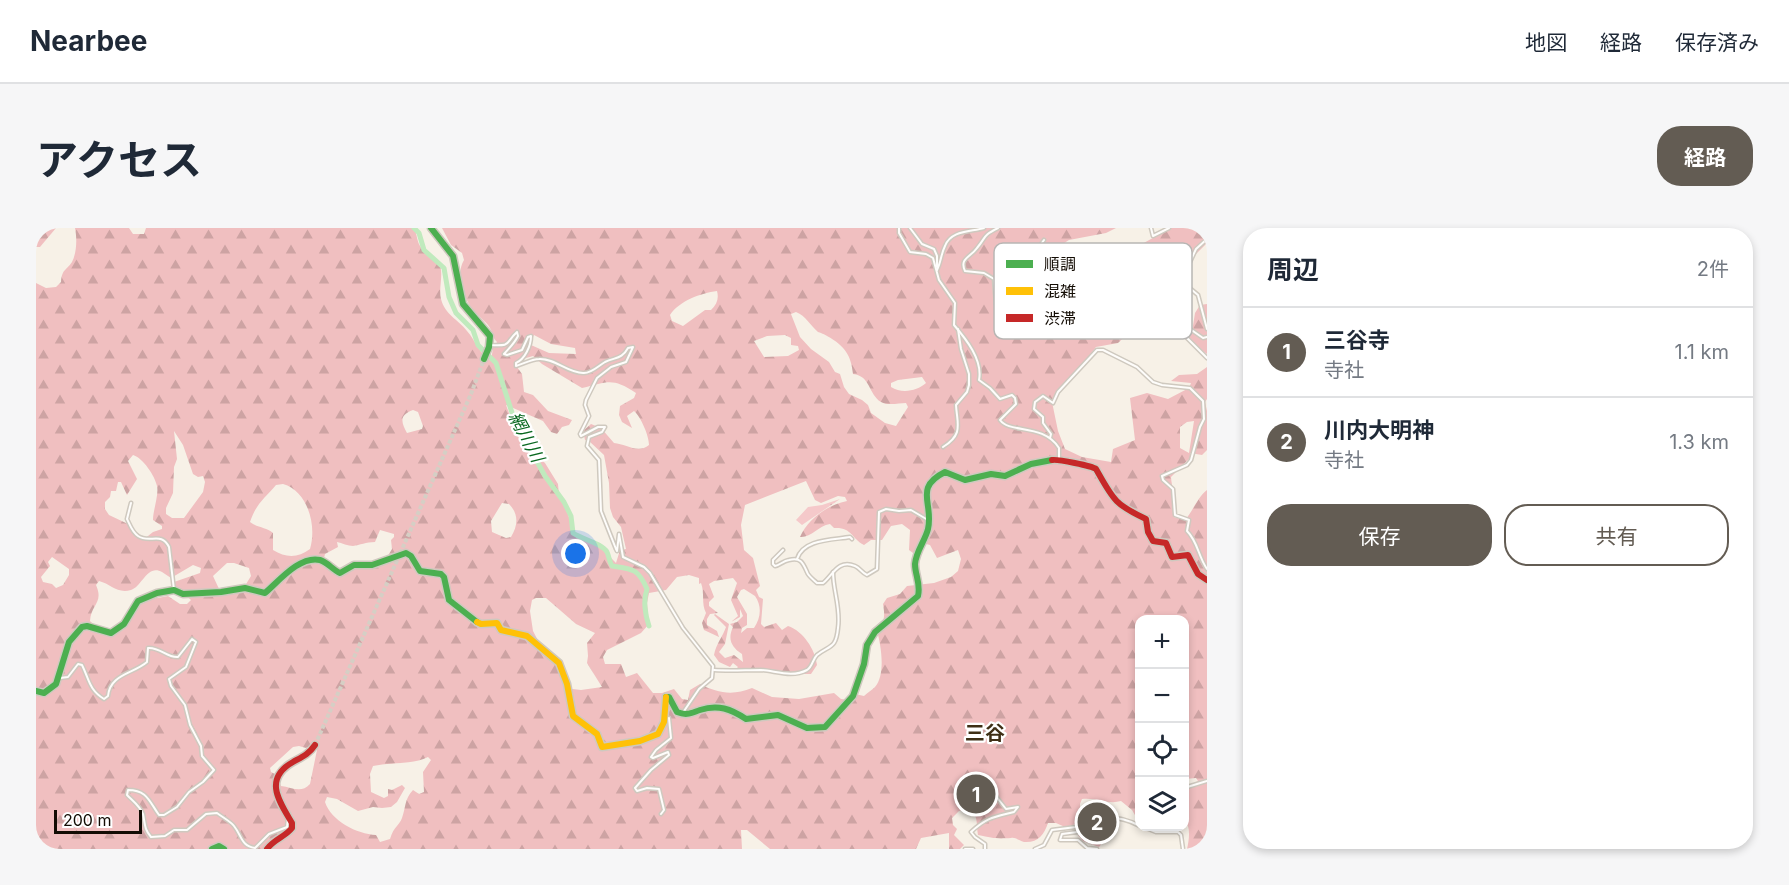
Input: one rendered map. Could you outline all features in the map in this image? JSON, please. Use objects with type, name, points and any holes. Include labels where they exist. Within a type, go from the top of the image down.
[{"type":"street","points":[[431,228],[453,256],[461,300],[490,336],[490,346],[485,358]]},
{"type":"street","points":[[898,228],[910,252],[930,256],[936,262],[943,287],[954,299],[954,325],[966,338],[979,363],[979,380],[1000,399],[1012,395],[1016,400],[1013,408],[1000,420],[1002,424],[1032,430],[1050,438],[1059,448],[1059,459]]},
{"type":"street","points":[[910,228],[922,244],[934,249],[937,256],[937,270]]},
{"type":"street","points":[[937,270],[949,237],[961,232],[984,228]]},
{"type":"street","points":[[994,279],[984,273],[965,271],[963,265],[964,259],[977,248],[986,234],[998,228]]},
{"type":"street","points":[[1151,228],[1153,236],[1169,228]]},
{"type":"street","points":[[1192,258],[1196,249],[1207,239]]},
{"type":"street","points":[[1192,290],[1198,295],[1207,329]]},
{"type":"street","points":[[942,447],[957,432],[959,421],[956,405],[967,392],[969,385],[969,374],[963,358],[958,329]]},
{"type":"street","points":[[1192,330],[1203,338],[1207,337]]},
{"type":"street","points":[[490,346],[510,343],[517,332],[515,343],[504,354],[507,356],[522,350],[528,337],[531,336],[526,356],[516,363],[516,366],[538,358],[581,373],[590,372],[607,361],[618,359],[628,348],[633,347],[626,362],[611,367],[597,378],[586,400],[585,405],[589,416],[580,434],[581,436],[598,427],[605,427],[603,432],[589,437],[587,446],[599,460],[599,502],[617,551],[619,534],[623,557],[644,567],[650,573],[683,628],[714,670]]},
{"type":"street","points":[[1188,339],[1207,358]]},
{"type":"street","points":[[1050,438],[1051,434],[1043,423],[1043,417],[1034,409],[1035,402],[1043,396],[1053,404],[1058,392],[1097,350],[1103,350],[1137,367],[1154,382],[1193,389],[1203,401],[1204,419],[1191,460],[1187,465],[1162,476],[1163,480],[1173,489],[1175,515],[1189,520],[1187,531],[1197,543],[1200,557],[1207,569]]},
{"type":"street","points":[[1203,401],[1207,397]]},
{"type":"street","points":[[660,813],[664,807],[659,789],[647,788],[637,791],[635,788],[669,755],[668,752],[651,757],[671,738],[666,696],[669,697],[677,712],[688,716],[702,708],[722,707],[731,709],[746,719],[778,716],[807,728],[818,729],[828,724],[850,699],[857,688],[867,645],[875,632],[918,596],[920,584],[915,565],[929,526],[925,495],[930,483],[940,474],[949,472],[965,480],[991,474],[1005,476],[1022,467],[1059,459],[1077,465],[1092,466],[1101,474],[1105,487],[1117,502],[1131,513],[1146,519],[1148,532],[1153,541],[1166,543],[1172,557],[1188,555],[1198,574],[1207,580]]},
{"type":"street","points":[[131,502],[127,519],[135,533],[141,538],[161,538],[169,547],[174,590]]},
{"type":"street","points":[[783,550],[773,560],[775,566],[797,559],[806,566],[806,572],[817,583],[823,583],[837,567],[845,565],[855,566],[867,575],[875,572],[878,563],[879,512],[910,510],[929,521]]},
{"type":"street","points":[[797,559],[807,545],[850,537],[852,539]]},
{"type":"street","points":[[36,691],[44,693],[48,691],[60,678],[69,642],[82,627],[87,626],[111,633],[124,624],[138,601],[157,593],[174,590],[183,594],[193,594],[245,588],[265,593],[289,569],[314,560],[321,560],[340,573],[354,565],[372,565],[406,553],[415,560],[420,572],[441,574],[444,577],[449,600],[475,621],[481,624],[497,623],[501,630],[525,634],[555,659],[562,669],[573,708],[573,716],[597,734],[602,747],[616,746],[657,735],[667,717]]},
{"type":"street","points":[[714,670],[763,670],[779,674],[795,674],[808,669],[819,653],[832,647],[837,636],[839,607],[833,572]]},
{"type":"street","points":[[60,678],[68,677],[75,667],[82,665],[93,692],[104,699],[118,678],[147,662],[148,648],[178,657],[192,639],[196,642],[189,663],[186,668],[169,679],[171,686],[185,705],[190,725],[201,746],[202,756],[214,770],[189,792],[177,807],[164,815],[159,814],[146,794],[131,789],[127,790],[127,795],[142,813],[147,833],[151,837],[161,837],[174,830],[185,830],[206,814],[217,813],[234,826],[239,838],[246,845],[255,848],[269,834],[287,827],[288,817]]},
{"type":"street","points":[[682,714],[699,689],[712,678],[714,670]]},
{"type":"street","points":[[267,849],[273,840],[291,831],[292,826],[276,794],[277,779],[286,766],[307,755],[315,745]]},
{"type":"street","points":[[1189,787],[1207,781]]},
{"type":"street","points":[[982,799],[995,795],[1006,810],[1018,807],[1014,812],[1001,814],[982,822],[971,832],[985,844],[985,849]]},
{"type":"street","points":[[1035,849],[1044,845],[1052,830],[1076,827],[1088,816],[1104,819],[1120,818],[1135,824]]},
{"type":"street","points":[[1091,816],[1091,828],[1085,831],[1064,833],[1060,835],[1060,840],[1078,840],[1087,848],[1097,849]]},
{"type":"street","points":[[1153,831],[1178,832],[1181,835],[1183,849]]},
{"type":"street","points":[[212,849],[216,846],[224,849]]},
{"type":"street","points":[[965,849],[973,849]]},
{"type":"green space","points":[[36,228],[56,228],[40,247],[36,247]]},
{"type":"green space","points":[[75,228],[129,228],[133,234],[144,234],[146,228],[414,228],[420,246],[440,265],[440,294],[445,309],[467,331],[483,354],[491,360],[493,348],[497,342],[488,325],[467,301],[460,272],[464,260],[462,253],[451,245],[442,228],[1116,228],[1106,233],[1069,240],[1064,243],[994,243],[994,339],[1122,339],[1118,343],[1096,347],[1078,372],[1058,390],[1052,402],[1058,431],[1065,449],[1082,457],[1111,462],[1113,449],[1135,440],[1130,398],[1147,393],[1168,399],[1189,388],[1191,383],[1171,381],[1179,375],[1197,374],[1207,367],[1207,399],[1205,402],[1207,450],[1202,455],[1190,453],[1190,458],[1171,477],[1176,502],[1174,517],[1185,520],[1207,490],[1207,849],[1187,849],[1189,786],[1198,781],[1196,778],[1189,779],[1189,615],[1135,615],[1135,815],[1121,801],[1082,799],[1080,823],[1065,827],[1056,823],[1048,823],[1040,837],[1029,842],[1014,838],[978,835],[976,818],[970,809],[959,811],[952,818],[953,825],[957,829],[954,835],[964,845],[960,849],[949,849],[949,833],[921,838],[916,849],[770,849],[747,830],[741,830],[742,849],[36,849],[36,283],[46,288],[56,287],[61,282],[63,272],[74,258]],"holes":[[[717,291],[718,299],[711,310],[705,310],[683,326],[672,321],[670,315],[679,306],[697,296]],[[796,312],[818,332],[843,347],[851,361],[853,374],[863,378],[877,399],[890,404],[906,403],[908,407],[896,426],[885,423],[871,413],[868,405],[862,400],[849,394],[840,374],[835,372],[829,362],[811,349],[800,337],[791,314]],[[534,335],[551,344],[575,348],[576,354],[549,353],[531,345]],[[785,335],[791,338],[791,345],[798,346],[799,350],[788,356],[764,357],[754,341],[767,336]],[[533,356],[582,388],[610,382],[636,393],[634,398],[620,406],[619,415],[622,422],[632,428],[627,416],[634,411],[648,437],[649,445],[645,448],[636,449],[614,443],[601,428],[591,424],[583,431],[585,440],[604,455],[609,483],[610,508],[613,517],[621,527],[626,549],[620,550],[616,563],[598,545],[574,535],[559,495],[558,484],[545,463],[518,437],[506,405],[543,421],[551,432],[557,434],[572,420],[548,411],[533,395],[524,392],[522,374],[517,367],[519,360]],[[922,377],[926,383],[909,391],[891,387],[891,383]],[[413,410],[418,412],[422,429],[407,433],[402,419]],[[1194,421],[1189,453],[1180,448],[1180,427],[1187,422]],[[174,431],[183,445],[193,474],[198,477],[203,476],[205,482],[203,492],[184,518],[172,518],[166,514],[166,508],[173,493],[174,467],[177,459]],[[133,455],[144,463],[157,486],[153,520],[162,526],[162,529],[153,532],[143,540],[137,538],[128,524],[109,515],[105,509],[105,502],[110,497],[111,491],[116,491],[118,482],[121,482],[127,495],[137,479],[128,461]],[[806,481],[815,500],[821,503],[838,496],[845,497],[847,501],[819,514],[803,530],[800,537],[808,536],[830,524],[834,528],[848,531],[864,545],[871,540],[882,540],[891,526],[902,524],[910,530],[909,550],[913,553],[922,543],[930,545],[937,558],[958,550],[961,559],[958,571],[951,577],[934,583],[907,586],[900,594],[887,598],[883,604],[883,621],[877,631],[881,651],[881,675],[875,687],[864,696],[855,694],[849,700],[841,699],[834,693],[799,699],[772,697],[752,688],[738,692],[725,692],[700,684],[690,690],[688,700],[682,699],[674,689],[653,693],[637,673],[626,677],[621,664],[605,664],[603,657],[607,650],[641,633],[649,624],[647,603],[649,593],[666,590],[677,577],[689,575],[699,578],[699,584],[701,583],[706,613],[702,623],[704,630],[719,637],[717,631],[707,625],[710,614],[718,613],[709,606],[709,602],[714,597],[709,584],[733,578],[737,583],[731,600],[738,616],[731,622],[740,617],[740,609],[743,616],[737,622],[730,624],[733,627],[731,639],[733,646],[742,654],[743,662],[734,655],[725,658],[719,652],[725,644],[729,624],[715,614],[726,627],[714,655],[719,662],[730,667],[733,663],[738,667],[736,669],[811,674],[817,665],[816,659],[803,636],[788,626],[782,630],[776,623],[764,627],[761,624],[763,599],[759,597],[756,590],[760,586],[753,558],[744,550],[741,525],[745,505]],[[283,484],[299,494],[311,520],[310,549],[292,556],[273,550],[273,533],[250,522],[264,498],[276,485]],[[502,503],[509,504],[516,516],[515,529],[511,537],[506,538],[492,532],[491,521]],[[380,530],[394,534],[391,540],[392,549],[386,559],[365,566],[357,566],[338,575],[323,563],[325,554],[338,547],[337,542],[349,546],[375,542]],[[52,557],[69,569],[69,575],[63,585],[56,588],[52,584],[43,582],[41,577],[50,566],[48,562]],[[227,563],[249,568],[251,576],[243,589],[226,595],[220,591],[213,576]],[[193,565],[201,568],[200,573],[174,582],[176,587],[191,600],[187,604],[180,604],[168,596],[142,602],[134,608],[127,625],[118,633],[103,631],[90,621],[99,596],[96,585],[99,581],[118,590],[126,591],[135,588],[152,571],[157,570],[171,578]],[[744,589],[755,596],[760,608],[754,628],[747,628],[741,633],[742,628],[747,625],[747,614],[737,597]],[[546,598],[576,624],[595,633],[587,643],[587,663],[602,687],[581,690],[564,688],[560,667],[543,650],[533,631],[530,611],[532,600]],[[314,744],[317,750],[310,784],[303,789],[281,786],[277,775],[271,772],[270,768],[293,747],[306,748]],[[428,757],[431,760],[423,772],[424,792],[419,794],[413,790],[410,794],[402,818],[390,839],[380,842],[376,835],[353,829],[339,821],[328,809],[325,802],[327,797],[337,799],[358,811],[373,807],[391,807],[397,802],[405,788],[402,785],[392,790],[388,789],[388,796],[384,798],[371,792],[370,774],[373,766],[422,760]]]},
{"type":"green space","points":[[1171,228],[1207,228],[1207,243],[1192,258],[1192,243],[1144,243]]},
{"type":"green space","points":[[1207,304],[1207,354],[1185,339],[1192,339],[1195,313],[1200,305]]},
{"type":"green space","points":[[840,499],[802,525],[796,520],[808,507]]},
{"type":"green space","points":[[1116,819],[1117,823],[1099,847],[1083,841],[1078,835],[1085,834],[1092,820],[1108,823]]},
{"type":"waterway","name":"網川川","points":[[414,228],[419,233],[424,250],[444,268],[449,297],[456,313],[473,330],[478,345],[496,363],[515,422],[545,476],[564,502],[571,516],[573,533],[604,549],[612,566],[629,569],[641,577],[647,589],[645,607],[649,626]]},
{"type":"tunnel","points":[[315,745],[471,394],[484,359]]},
{"type":"traffic: fast","points":[[431,228],[453,256],[463,304],[490,336],[489,347],[484,359]]},
{"type":"traffic: fast","points":[[666,697],[669,697],[677,712],[684,714],[707,708],[719,708],[730,710],[746,719],[778,715],[807,728],[825,727],[853,696],[864,664],[867,645],[875,632],[918,596],[919,587],[915,564],[928,529],[927,490],[935,478],[945,472],[965,480],[991,474],[1005,476],[1031,464],[1052,460]]},
{"type":"traffic: fast","points":[[36,691],[44,693],[56,684],[69,642],[82,627],[87,626],[111,633],[124,624],[138,601],[157,593],[174,590],[183,594],[221,592],[245,588],[265,593],[297,565],[312,560],[323,561],[340,573],[354,565],[372,565],[406,553],[411,556],[420,571],[441,574],[444,577],[449,600],[477,622]]},
{"type":"traffic: fast","points":[[212,849],[219,846],[224,849]]},
{"type":"traffic: slow","points":[[477,622],[497,623],[501,630],[527,636],[559,663],[567,684],[573,716],[597,734],[602,747],[640,741],[658,734],[664,722],[666,697]]},
{"type":"traffic: jam","points":[[1052,460],[1096,469],[1115,500],[1146,519],[1148,532],[1153,541],[1166,543],[1172,557],[1188,555],[1198,574],[1207,580]]},
{"type":"traffic: jam","points":[[267,849],[292,828],[292,823],[276,791],[278,776],[315,745]]},
{"type":"place","name":"三谷寺","points":[[976,794]]},
{"type":"place","name":"川内大明神","points":[[1097,822]]},
{"type":"district","name":"三谷","points":[[985,733]]}]
